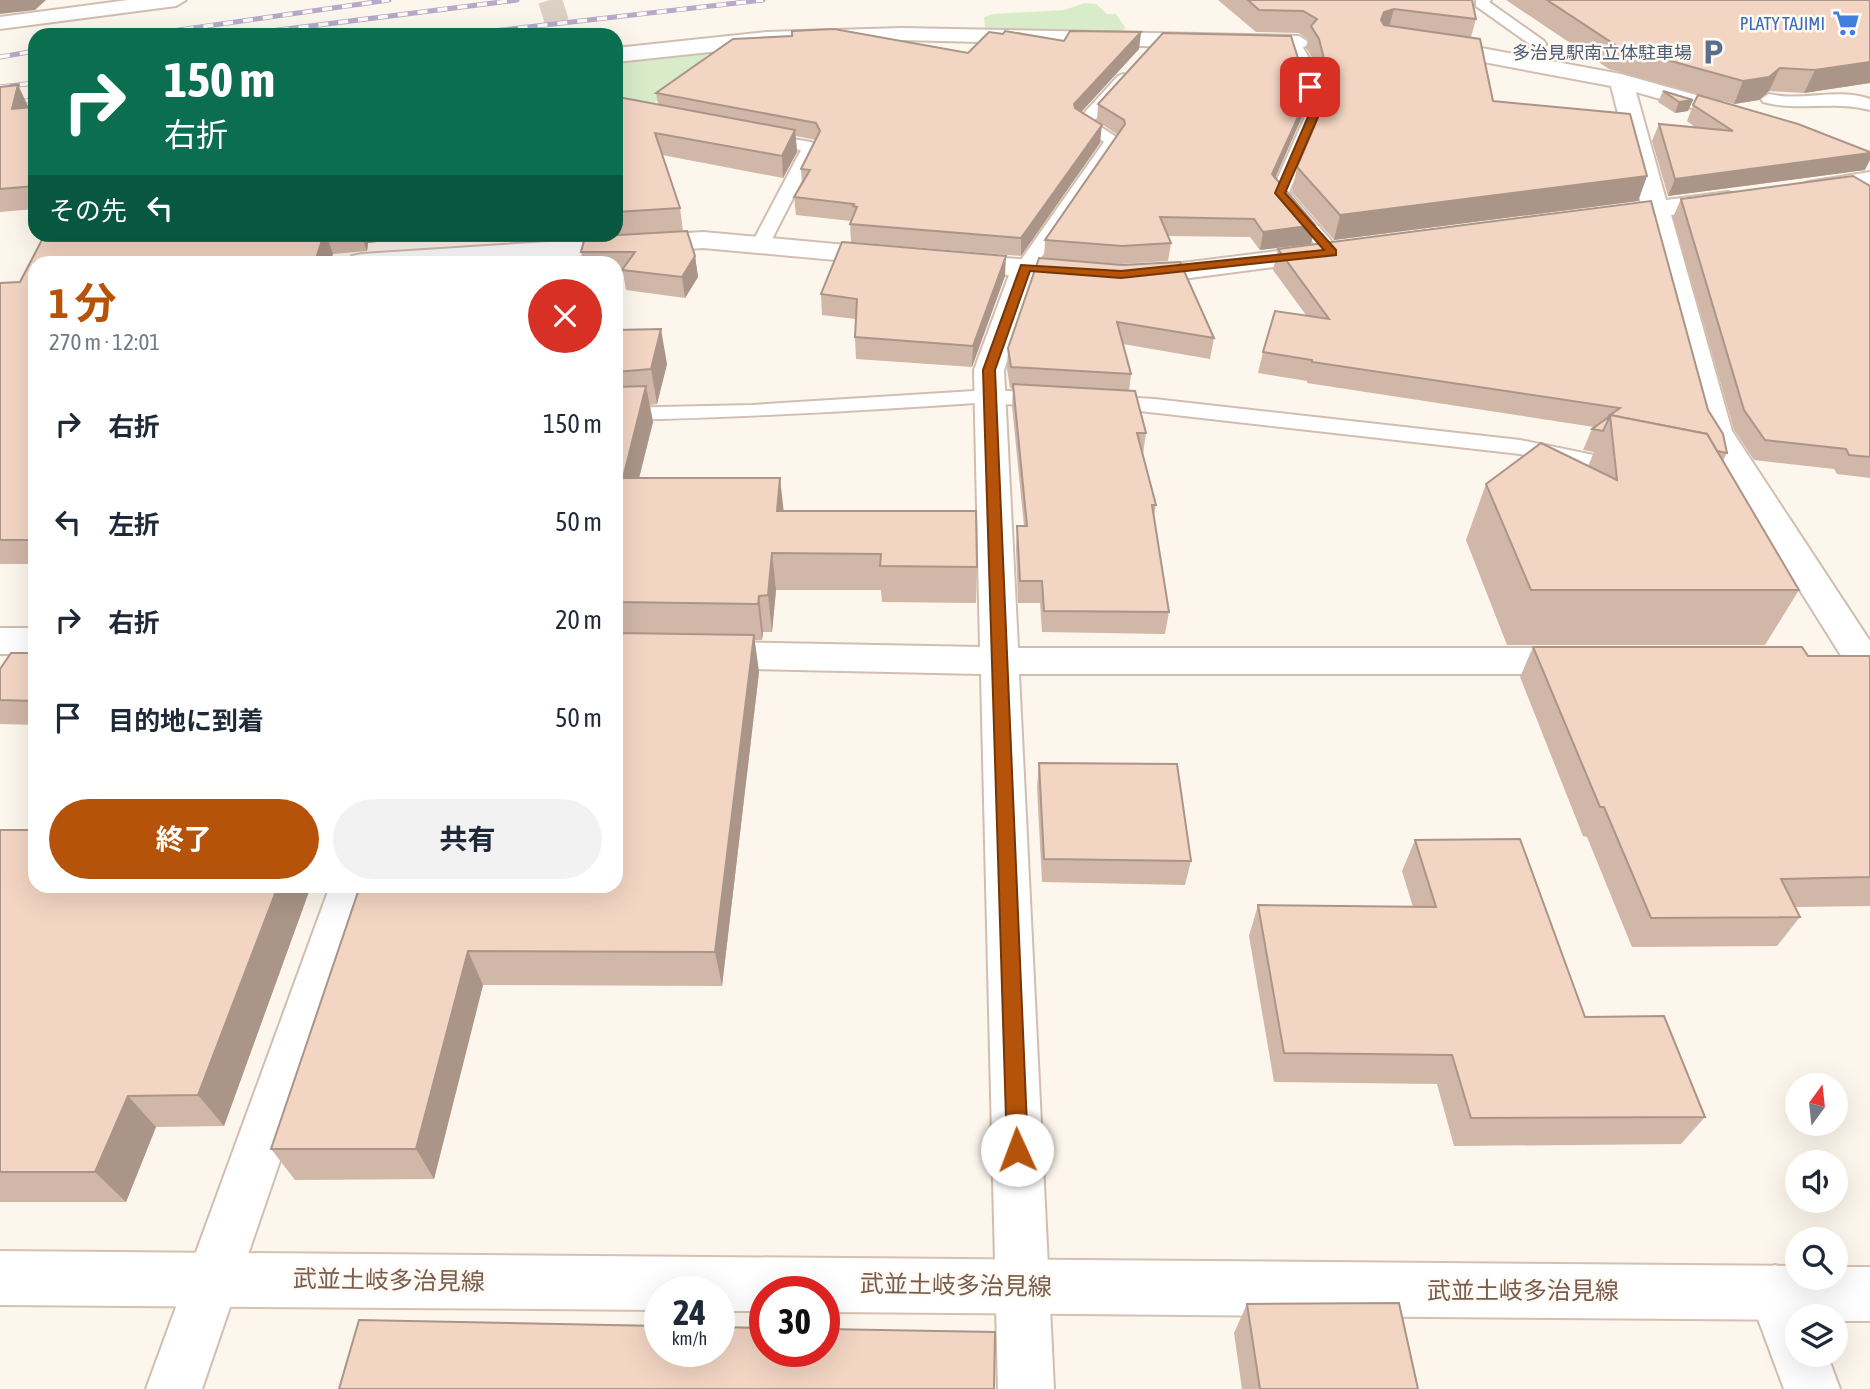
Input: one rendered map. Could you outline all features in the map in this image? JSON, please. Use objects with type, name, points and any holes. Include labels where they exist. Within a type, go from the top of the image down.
[{"type":"street","points":[[0,23],[177,0]]},
{"type":"street","points":[[623,54],[821,36],[1296,43]]},
{"type":"street","points":[[1408,41],[1536,54],[1731,113]]},
{"type":"street","points":[[1621,81],[1716,431],[1745,494],[1868,665]]},
{"type":"street","points":[[1778,194],[1859,187]]},
{"type":"street","points":[[1576,220],[1751,197]]},
{"type":"street","points":[[623,240],[703,240],[1121,275],[1359,249]]},
{"type":"street","points":[[520,256],[573,254],[610,242]]},
{"type":"street","points":[[1025,267],[989,370],[1026,1389]]},
{"type":"street","points":[[0,641],[28,641]]},
{"type":"street","points":[[623,653],[999,661],[1613,661]]},
{"type":"street","points":[[1822,662],[1868,665]]},
{"type":"street","points":[[174,1389],[350,893]]},
{"type":"street","name":"武並土岐多治見線","points":[[0,1278],[1870,1294]]},
{"type":"street","points":[[1775,1292],[1785,1318]]},
{"type":"street","points":[[1804,1367],[1812,1389]]},
{"type":"lane","points":[[1484,0],[1481,3],[1536,54],[1549,37],[1496,0]]},
{"type":"lane","points":[[1025,267],[1113,140],[1083,123],[1159,39]]},
{"type":"lane","points":[[1296,43],[1316,110],[1280,193],[1332,252]]},
{"type":"lane","points":[[1769,104],[1793,105],[1849,99],[1870,105]]},
{"type":"lane","points":[[744,136],[811,147],[760,246]]},
{"type":"lane","points":[[623,414],[751,411],[990,396],[1154,405],[1520,447],[1639,472]]},
{"type":"green space","points":[[1085,3],[1096,4],[1107,14],[1116,14],[1125,27],[1123,32],[985,28],[984,17],[993,14],[1064,10]]},
{"type":"green space","points":[[714,49],[644,112],[623,108],[623,58]]},
{"type":"building","points":[[1248,0],[1472,0],[1476,19],[1394,9],[1384,12],[1381,20],[1384,25],[1480,39],[1493,101],[1630,114],[1647,176],[1340,215],[1297,167],[1331,87],[1319,39],[1311,26],[1317,19],[1303,11],[1259,10]]},
{"type":"building","name":"多治見駅南立体駐車場","points":[[1547,0],[1870,0],[1870,62],[1815,70],[1780,68],[1769,77],[1743,81],[1617,46]]},
{"type":"building","points":[[834,29],[968,53],[989,32],[1003,34],[1005,31],[1064,41],[1070,31],[1141,32],[1074,104],[1075,108],[1102,125],[1021,238],[850,224],[857,207],[853,206],[854,204],[794,197],[810,170],[801,169],[820,131],[816,123],[656,93],[733,39],[792,36],[792,31]]},
{"type":"building","points":[[1163,33],[1291,36],[1309,93],[1272,174],[1315,225],[1263,232],[1254,219],[1160,217],[1171,243],[1122,246],[1045,240],[1125,124],[1124,120],[1098,104]]},
{"type":"building","points":[[18,85],[12,109],[28,108],[28,187],[0,189],[0,87]]},
{"type":"building","points":[[1663,91],[1693,100],[1679,102]]},
{"type":"building","points":[[1698,95],[1798,124],[1870,153],[1675,179],[1659,124],[1733,131],[1693,105]]},
{"type":"building","points":[[623,98],[795,130],[782,156],[655,133],[680,208],[623,212]]},
{"type":"building","points":[[1853,176],[1870,186],[1870,457],[1849,455],[1846,449],[1765,440],[1744,410],[1681,199]]},
{"type":"building","points":[[1651,201],[1708,410],[1723,434],[1727,453],[1717,451],[1707,434],[1610,415],[1620,408],[1312,362],[1263,352],[1275,311],[1329,319],[1278,249]]},
{"type":"building","points":[[687,231],[695,256],[682,277],[623,270],[635,252],[581,252],[584,242],[623,242],[623,235]]},
{"type":"building","points":[[41,242],[321,242],[317,256],[34,256]]},
{"type":"building","points":[[842,242],[1006,256],[973,346],[855,337],[857,299],[821,294]]},
{"type":"building","points":[[1039,258],[1122,265],[1180,262],[1214,338],[1117,322],[1131,374],[1011,367],[1008,348]]},
{"type":"building","points":[[28,267],[28,540],[0,540],[0,283],[20,282]]},
{"type":"building","points":[[661,329],[651,369],[623,371],[623,330]]},
{"type":"building","points":[[1013,384],[1135,391],[1146,433],[1137,433],[1156,505],[1152,505],[1169,612],[1044,611],[1042,581],[1020,581],[1017,526],[1027,526]]},
{"type":"building","points":[[646,386],[623,478],[623,387]]},
{"type":"building","points":[[1610,415],[1707,434],[1799,590],[1531,590],[1486,484],[1541,443],[1617,480]]},
{"type":"building","points":[[1610,416],[1603,431],[1592,429]]},
{"type":"building","points":[[623,478],[780,478],[777,511],[976,511],[977,567],[880,566],[881,554],[772,553],[768,595],[759,596],[758,604],[623,602]]},
{"type":"building","points":[[623,633],[754,635],[715,952],[468,951],[416,1149],[271,1149],[358,893],[623,893]]},
{"type":"building","points":[[1533,647],[1802,647],[1808,656],[1870,656],[1870,877],[1781,879],[1800,917],[1651,918],[1604,807],[1600,807]]},
{"type":"building","points":[[11,653],[28,653],[28,701],[0,700],[0,669]]},
{"type":"building","points":[[1039,763],[1177,764],[1191,861],[1044,859]]},
{"type":"building","points":[[0,830],[28,830],[28,893],[275,893],[198,1095],[128,1096],[95,1172],[0,1172]]},
{"type":"building","points":[[1520,839],[1585,1017],[1664,1016],[1705,1117],[1471,1118],[1452,1055],[1284,1053],[1258,905],[1436,907],[1415,840]]},
{"type":"building","points":[[1399,1303],[1418,1389],[1260,1389],[1247,1304]]},
{"type":"building","points":[[359,1320],[644,1326],[644,1367],[735,1367],[735,1327],[749,1328],[749,1367],[840,1367],[840,1329],[995,1332],[994,1389],[339,1389]]},
{"type":"tunnel","points":[[550,0],[559,28]]},
{"type":"railway","points":[[193,28],[389,0]]},
{"type":"railway","points":[[295,28],[517,0]]},
{"type":"railway","points":[[519,28],[763,0]]},
{"type":"railway","points":[[0,57],[28,52]]},
{"type":"railway","points":[[0,87],[28,84]]},
{"type":"railway","points":[[0,104],[28,101]]},
{"type":"place","name":"PLATY TAJIMI","points":[[1846,23]]},
{"type":"place","name":"多治見駅南立体駐車場","points":[[1713,52]]},
{"type":"route","points":[[1017,1150],[989,370],[1025,267],[1121,275],[1182,271],[1332,252],[1280,193],[1316,110],[1310,87]]}]
